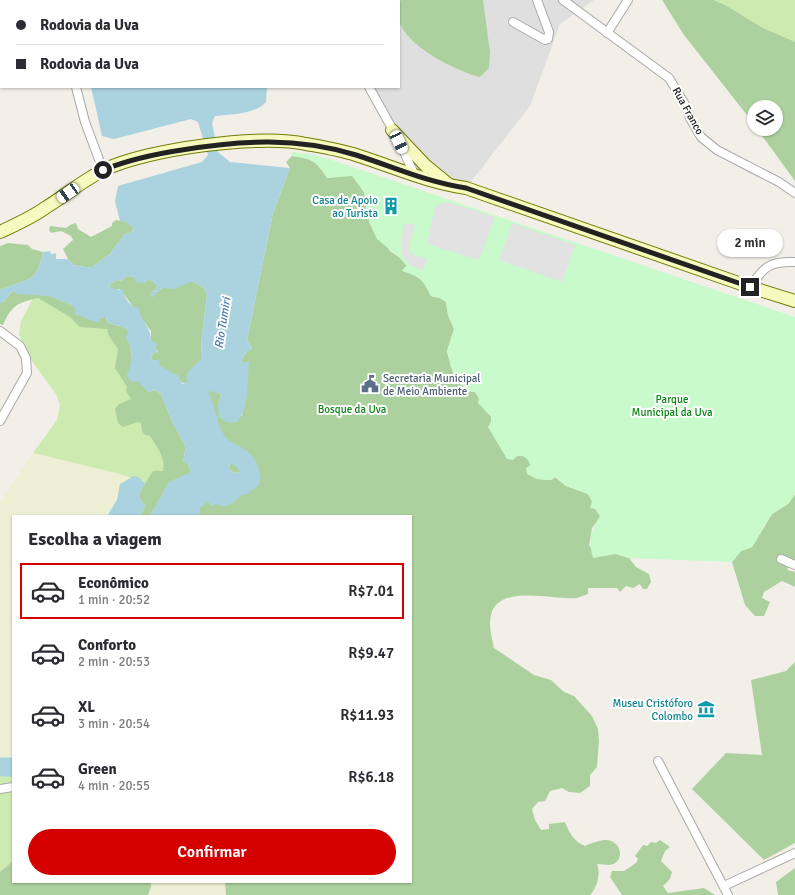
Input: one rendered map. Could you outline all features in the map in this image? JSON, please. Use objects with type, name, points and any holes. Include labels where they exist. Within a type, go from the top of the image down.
[{"type":"street","points":[[513,22],[545,40],[548,39],[550,32],[538,0]]},
{"type":"street","name":"Rua Franco","points":[[563,0],[669,78],[686,106],[701,137],[717,150],[767,175],[795,193]]},
{"type":"street","points":[[607,33],[628,0]]},
{"type":"street","points":[[76,88],[85,122],[103,170]]},
{"type":"street","points":[[370,88],[415,176]]},
{"type":"street","points":[[392,130],[426,166],[451,186]]},
{"type":"street","points":[[0,232],[34,215],[103,170],[135,160],[225,143],[254,141],[304,143],[356,155],[415,176],[451,186],[466,188],[750,287],[795,301]]},
{"type":"street","points":[[750,287],[762,270],[773,262],[795,262]]},
{"type":"street","points":[[0,331],[20,346],[26,358],[27,373],[0,421]]},
{"type":"street","points":[[781,559],[795,565]]},
{"type":"street","points":[[658,761],[728,895]]},
{"type":"street","points":[[0,789],[12,788]]},
{"type":"street","points":[[724,886],[795,853]]},
{"type":"shaded area","points":[[400,0],[594,0],[560,24],[530,106],[466,188],[415,176],[370,88],[400,88]]},
{"type":"shaded area","points":[[447,202],[495,217],[479,260],[427,244],[435,206]]},
{"type":"shaded area","points":[[405,223],[415,225],[409,247],[410,251],[414,255],[427,259],[423,270],[411,266],[401,254],[403,227]]},
{"type":"shaded area","points":[[512,223],[575,245],[562,282],[499,260]]},
{"type":"green space","points":[[400,0],[483,0],[490,52],[489,68],[480,77],[458,69],[421,48],[403,30],[400,22]]},
{"type":"green space","points":[[662,0],[714,0],[727,6],[763,28],[795,42],[795,181],[762,136],[783,136],[783,100],[747,100],[747,115],[684,35]]},
{"type":"green space","points":[[714,0],[795,0],[795,42],[774,34]]},
{"type":"green space","name":"Parque Municipal da Uva","points":[[292,152],[315,155],[335,161],[795,317],[795,494],[788,504],[772,514],[752,547],[741,551],[732,562],[629,558],[616,554],[593,558],[591,552],[591,536],[594,526],[600,516],[595,509],[590,508],[592,501],[588,494],[566,486],[556,477],[551,480],[537,479],[527,474],[526,468],[531,465],[527,459],[523,457],[517,456],[513,460],[507,459],[488,427],[491,422],[491,416],[478,403],[479,398],[475,392],[467,391],[458,383],[451,367],[447,351],[454,329],[448,315],[446,302],[440,298],[431,296],[426,286],[420,279],[402,271],[407,266],[400,258],[377,239],[369,222],[364,192],[352,176],[327,178],[320,167],[313,161],[292,156]]},
{"type":"green space","name":"Bosque da Uva","points":[[292,156],[313,161],[320,167],[327,178],[352,175],[364,192],[367,214],[390,251],[400,258],[407,266],[402,270],[413,274],[420,279],[426,286],[431,296],[440,298],[446,302],[448,315],[454,329],[447,351],[451,367],[458,383],[464,386],[467,391],[475,392],[487,413],[491,416],[491,422],[507,459],[522,455],[528,459],[537,479],[551,480],[555,477],[566,486],[588,494],[601,516],[592,528],[589,546],[629,558],[636,567],[649,574],[651,582],[647,589],[643,589],[640,584],[633,588],[626,586],[620,592],[617,588],[588,588],[588,594],[577,598],[515,596],[504,599],[496,605],[490,619],[494,648],[534,675],[551,680],[564,692],[574,696],[592,716],[598,729],[599,741],[597,767],[590,775],[590,786],[580,793],[569,792],[562,788],[550,791],[545,801],[538,802],[532,809],[535,820],[541,830],[549,829],[549,824],[565,822],[570,833],[575,839],[585,846],[607,840],[617,845],[620,855],[619,859],[615,863],[609,865],[597,864],[599,872],[598,880],[590,895],[226,895],[225,883],[412,883],[412,515],[196,515],[196,508],[203,500],[209,502],[244,492],[246,483],[241,472],[233,473],[230,469],[228,448],[212,444],[208,440],[204,418],[192,385],[180,382],[179,377],[160,367],[157,361],[152,360],[151,358],[153,353],[158,352],[151,340],[151,331],[120,289],[113,290],[109,285],[117,280],[121,281],[127,276],[150,279],[157,285],[156,290],[153,291],[152,297],[162,288],[192,281],[204,288],[207,295],[201,354],[207,373],[201,379],[207,389],[221,394],[218,406],[242,416],[248,362],[241,362],[244,355],[252,348],[247,340],[273,213],[290,168],[286,162]]},
{"type":"green space","points":[[116,220],[127,222],[134,228],[131,233],[125,234],[110,254],[91,268],[74,265],[68,259],[63,249],[73,240],[71,236],[61,231],[51,233],[49,230],[50,226],[66,228],[76,223],[78,229],[91,237],[112,226],[112,223]]},
{"type":"green space","points":[[8,243],[28,245],[32,249],[43,252],[40,263],[34,275],[29,279],[0,290],[0,246]]},
{"type":"green space","points":[[13,291],[49,296],[74,306],[88,319],[106,317],[107,322],[124,327],[128,330],[132,360],[130,368],[148,392],[155,390],[161,394],[173,423],[186,447],[183,461],[188,464],[191,473],[169,482],[151,515],[140,515],[145,506],[138,495],[153,471],[163,471],[164,466],[162,457],[150,436],[145,435],[142,431],[141,423],[137,422],[123,427],[118,423],[115,409],[119,404],[131,399],[126,391],[127,387],[115,368],[118,349],[109,336],[107,329],[80,327],[70,317],[38,298],[20,303],[12,309],[3,325],[0,324],[0,303],[2,303]]},
{"type":"green space","points":[[37,291],[104,316],[219,515],[145,515],[134,479],[116,473],[33,453],[57,420],[60,405],[56,394],[26,353],[19,334],[21,321]]},
{"type":"green space","points":[[33,453],[116,473],[134,479],[145,515],[12,515],[12,766],[0,770],[0,502]]},
{"type":"green space","points":[[795,494],[795,566],[789,566],[787,570],[795,572],[795,587],[782,581],[764,592],[762,598],[770,602],[764,616],[755,616],[745,605],[732,562],[741,551],[752,547],[772,514],[788,504]]},
{"type":"green space","points":[[795,662],[795,843],[764,860],[692,789],[726,753],[762,755],[751,680],[786,671]]},
{"type":"green space","points":[[12,766],[12,862],[0,872],[0,770]]},
{"type":"green space","points":[[660,840],[670,847],[665,851],[661,861],[672,872],[670,879],[663,886],[668,893],[704,888],[715,895],[622,895],[610,877],[612,871],[624,871],[636,863],[638,859],[635,856],[643,845],[647,846],[651,842],[656,843]]},
{"type":"green space","points":[[12,862],[12,883],[151,883],[151,887],[148,895],[0,895],[0,872]]},
{"type":"green space","points":[[795,868],[795,895],[778,895],[776,882]]},
{"type":"green space","points":[[151,883],[233,883],[236,895],[148,895]]},
{"type":"water","points":[[91,88],[267,88],[266,102],[261,106],[249,112],[215,116],[212,123],[218,152],[230,162],[290,168],[273,213],[247,340],[252,348],[244,355],[241,362],[249,362],[248,386],[244,410],[236,423],[227,422],[219,417],[218,406],[221,394],[201,389],[199,382],[207,373],[201,354],[207,295],[204,288],[192,281],[174,289],[162,288],[152,297],[150,296],[151,293],[156,290],[157,285],[150,279],[144,283],[136,282],[134,277],[127,276],[121,281],[117,280],[109,285],[113,289],[123,290],[128,302],[139,308],[141,316],[149,331],[151,340],[157,344],[156,349],[158,353],[153,353],[151,358],[152,360],[159,360],[160,367],[178,375],[182,384],[189,382],[194,385],[208,440],[212,444],[225,447],[233,452],[235,454],[229,459],[230,469],[233,473],[241,472],[244,475],[242,478],[246,483],[239,498],[226,506],[216,504],[212,506],[206,500],[200,503],[200,507],[196,508],[196,515],[151,515],[169,482],[191,472],[188,464],[183,461],[186,447],[173,423],[161,394],[155,390],[148,392],[139,382],[130,381],[127,375],[131,356],[129,342],[126,338],[128,330],[124,327],[107,322],[106,317],[102,317],[99,322],[76,315],[74,306],[49,296],[18,294],[13,291],[2,303],[0,303],[0,290],[29,279],[34,275],[40,263],[43,252],[50,251],[51,254],[56,253],[56,259],[68,259],[74,265],[91,268],[110,254],[125,234],[131,233],[134,229],[127,222],[120,221],[115,201],[118,186],[202,162],[208,155],[198,122],[191,119],[114,139],[102,136]]},
{"type":"water","points":[[134,476],[140,478],[145,484],[138,495],[145,506],[140,515],[108,515],[117,500],[120,484]]},
{"type":"waterway","name":"Rio Tumiri","points":[[191,515],[190,504],[206,491],[217,491],[231,486],[242,486],[251,479],[249,469],[245,462],[223,448],[213,435],[197,387],[196,377],[214,360],[221,348]]},
{"type":"waterway","name":"Rio Tumiri","points":[[0,767],[12,767]]},
{"type":"place","name":"Casa de Apoio ao Turista","points":[[391,206]]},
{"type":"place","name":"Secretaria Municipal de Meio Ambiente","points":[[370,384]]},
{"type":"place","name":"Museu Cristóforo Colombo","points":[[706,709]]},
{"type":"route","points":[[103,170],[118,164],[162,153],[225,143],[254,141],[304,143],[356,155],[438,184],[466,188],[750,287]]}]
